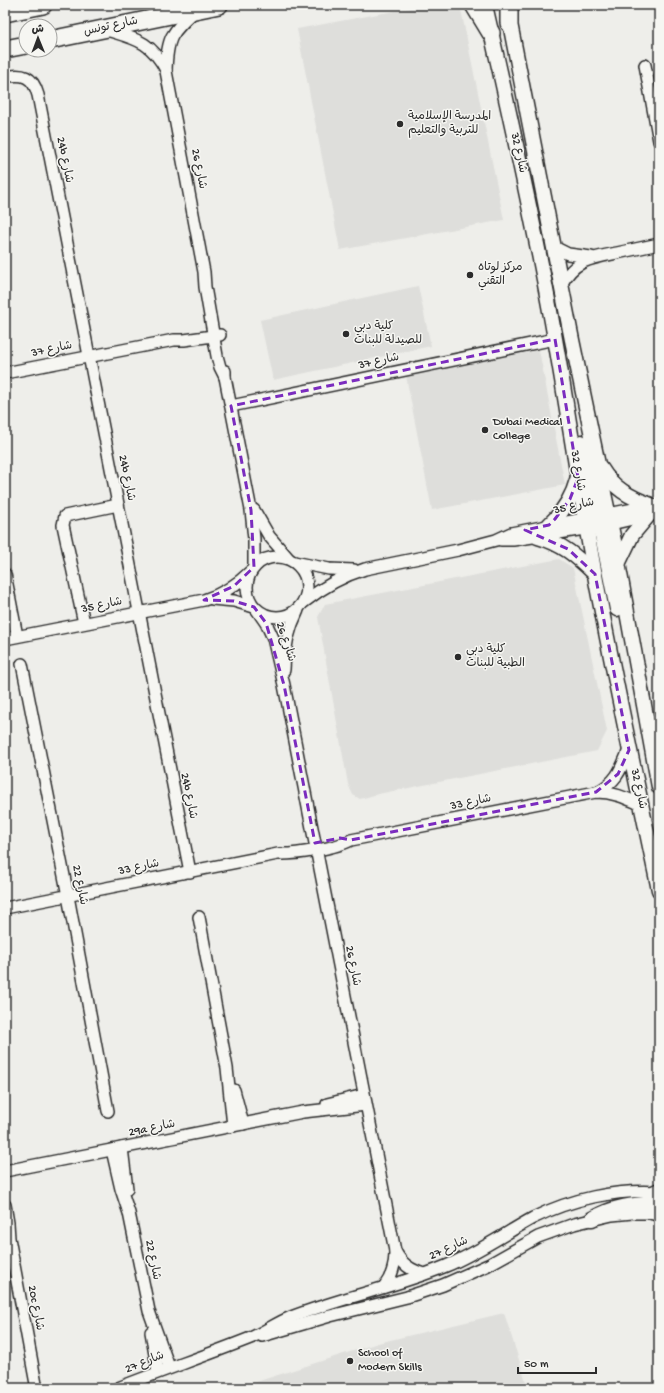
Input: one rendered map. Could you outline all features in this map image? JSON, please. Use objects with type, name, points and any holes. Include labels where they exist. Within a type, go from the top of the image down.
[{"type":"main road","points":[[5,13],[43,5]]},
{"type":"main road","name":"شارع تونس","points":[[58,38],[219,5]]},
{"type":"main road","points":[[474,5],[491,33]]},
{"type":"main road","points":[[509,5],[509,23]]},
{"type":"main road","points":[[5,49],[18,47]]},
{"type":"street","name":"شارع 32","points":[[485,5],[519,154],[555,339],[578,478],[618,564],[656,761],[659,787]]},
{"type":"street","name":"شارع 32","points":[[506,5],[598,465],[595,574],[659,890]]},
{"type":"street","name":"شارع 26","points":[[198,9],[178,28],[170,40],[167,50],[166,71],[204,272],[210,286],[216,331],[218,362],[225,377],[248,496],[254,539],[253,569]]},
{"type":"street","name":"شارع 26","points":[[102,29],[135,39],[145,44],[154,51],[166,71]]},
{"type":"street","points":[[645,65],[659,142]]},
{"type":"street","name":"24b شارع","points":[[5,77],[17,75],[26,77],[36,90],[190,872]]},
{"type":"street","points":[[561,285],[573,269],[584,261],[659,244]]},
{"type":"street","points":[[554,247],[572,255],[592,258]]},
{"type":"street","name":"شارع 37","points":[[5,373],[174,340],[189,333],[216,331]]},
{"type":"street","name":"شارع 37","points":[[231,406],[555,339]]},
{"type":"street","points":[[563,383],[570,392],[573,400],[597,521],[602,535],[619,616],[623,624],[631,633]]},
{"type":"street","points":[[598,465],[608,480],[634,498],[654,509],[632,535],[618,564]]},
{"type":"street","points":[[549,525],[566,506],[574,491],[578,478]]},
{"type":"street","name":"شارع 26","points":[[248,496],[265,530],[279,548],[292,561]]},
{"type":"street","points":[[84,623],[63,525],[66,516],[118,505]]},
{"type":"street","name":"شارع 35","points":[[496,540],[509,541],[538,537],[597,521],[654,509]]},
{"type":"street","name":"شارع 35","points":[[301,605],[333,582],[365,569],[458,550],[496,540],[510,533],[549,525],[597,521]]},
{"type":"street","points":[[538,537],[568,549],[595,574]]},
{"type":"street","points":[[280,557],[292,561],[301,568],[306,576],[308,584],[307,593],[301,605],[291,615],[273,618],[264,615],[255,608],[249,598],[247,589],[248,580],[253,569],[262,561],[270,558],[280,557]]},
{"type":"street","name":"شارع 35","points":[[292,561],[329,569],[365,569]]},
{"type":"street","name":"شارع 35","points":[[5,639],[204,600],[220,594],[234,586],[253,569]]},
{"type":"street","points":[[5,574],[18,636]]},
{"type":"street","name":"شارع 35","points":[[204,600],[234,601],[255,608]]},
{"type":"street","name":"شارع 26","points":[[284,685],[284,654],[287,638],[292,623],[301,605]]},
{"type":"street","name":"شارع 26","points":[[255,608],[266,623],[273,638],[284,685],[395,1252],[392,1274],[384,1287]]},
{"type":"street","name":"شارع 22","points":[[22,664],[68,896],[108,1111]]},
{"type":"street","name":"شارع 33","points":[[596,792],[605,788],[616,778],[630,750]]},
{"type":"street","name":"شارع 33","points":[[5,908],[278,854],[290,848],[316,846],[340,838],[351,840],[596,792],[620,795],[642,805]]},
{"type":"street","points":[[199,917],[238,1125]]},
{"type":"street","name":"29a شارع","points":[[5,1171],[365,1100]]},
{"type":"street","name":"شارع 22","points":[[117,1149],[121,1189],[129,1213],[149,1311],[152,1340],[158,1372]]},
{"type":"street","name":"شارع 27","points":[[118,1388],[250,1338],[291,1317],[446,1266],[534,1218],[580,1200],[630,1192],[657,1202]]},
{"type":"street","points":[[592,1219],[607,1211],[624,1206],[657,1202]]},
{"type":"street","name":"20c شارع","points":[[5,1205],[8,1223],[7,1234],[36,1384]]},
{"type":"street","name":"شارع 27","points":[[250,1338],[278,1332],[330,1316],[425,1291],[455,1280],[488,1265],[538,1237],[592,1219]]},
{"type":"street","points":[[395,1252],[404,1264],[417,1272],[424,1274]]},
{"type":"street","name":"شارع 22","points":[[149,1311],[169,1368]]},
{"type":"highlighted area","points":[[555,339],[578,478],[570,499],[549,525],[525,530],[568,549],[595,574],[629,750],[618,774],[596,792],[351,840],[340,838],[315,843],[284,685],[266,623],[254,607],[234,601],[204,600],[234,586],[254,567],[251,510],[231,406]]},
{"type":"shaded area","name":"المدرسة الإسلامية للتربية والتعليم","points":[[427,5],[460,5],[504,220],[340,250],[297,29]]},
{"type":"shaded area","name":"كلية دبي للصيدلة للبنات","points":[[418,286],[431,346],[273,380],[260,320]]},
{"type":"shaded area","name":"Dubai Medical College","points":[[539,350],[565,485],[432,510],[406,376]]},
{"type":"shaded area","name":"كلية دبي الطبية للبنات","points":[[559,559],[573,568],[607,731],[597,751],[378,794],[360,799],[353,795],[348,784],[318,617],[325,604]]},
{"type":"shaded area","points":[[504,1313],[528,1388],[237,1388],[378,1343]]},
{"type":"place","name":"المدرسة الإسلامية للتربية والتعليم","points":[[400,124]]},
{"type":"place","name":"مركز لوتاه التقني","points":[[470,275]]},
{"type":"place","name":"كلية دبي للصيدلة للبنات","points":[[346,334]]},
{"type":"place","name":"Dubai Medical College","points":[[485,430]]},
{"type":"place","name":"كلية دبي الطبية للبنات","points":[[458,657]]},
{"type":"place","name":"School of Modern Skills","points":[[350,1361]]}]
